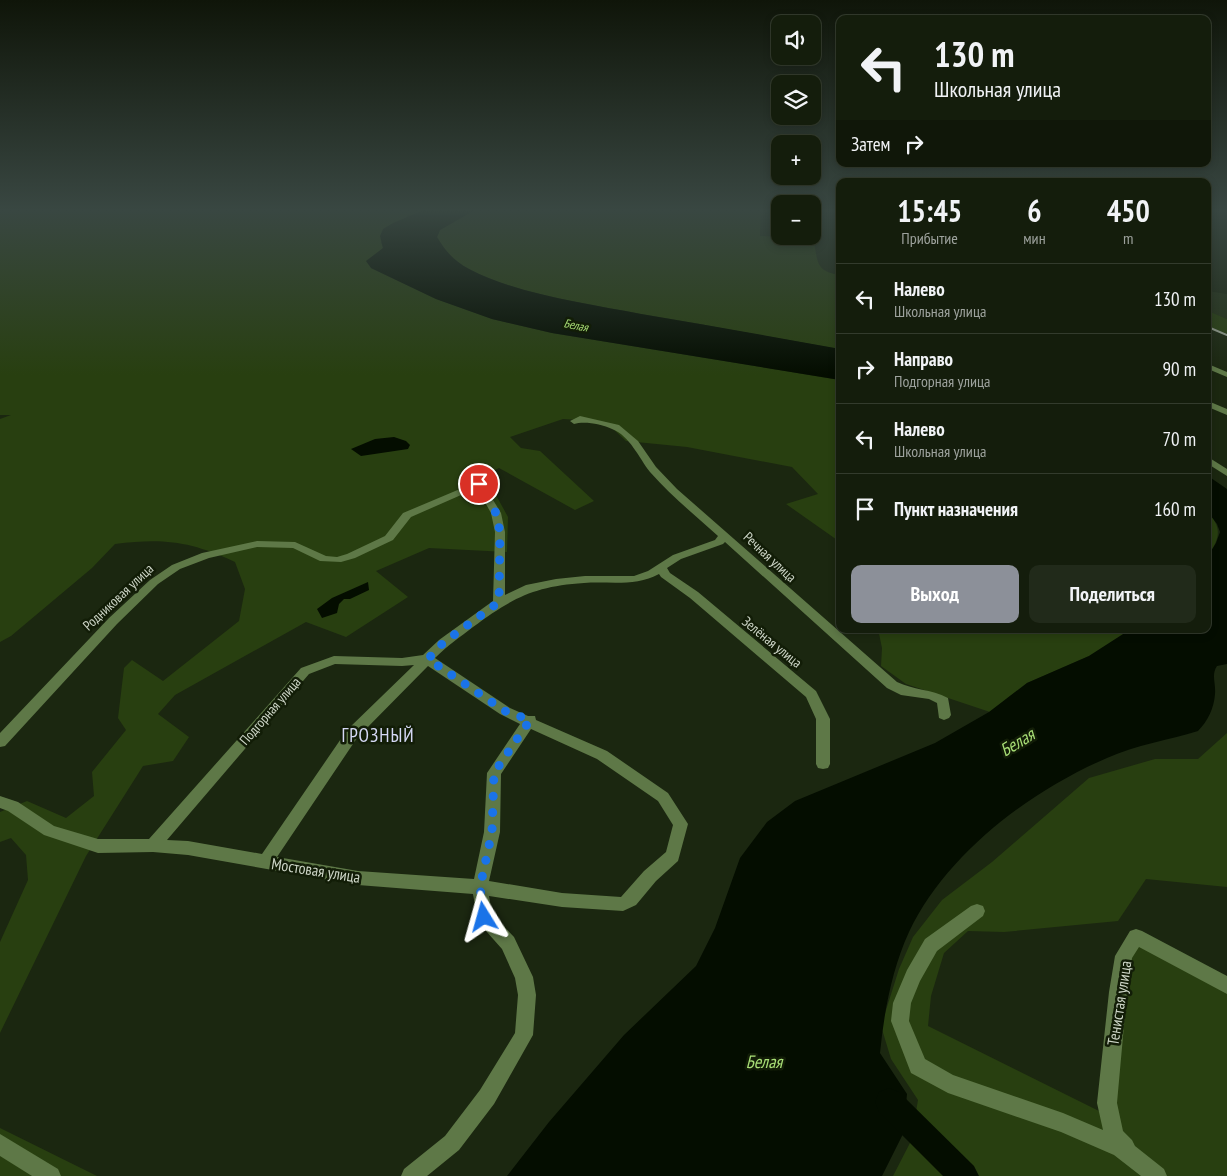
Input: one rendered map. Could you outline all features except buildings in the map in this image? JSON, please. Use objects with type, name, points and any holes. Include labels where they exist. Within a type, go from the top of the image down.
[{"type":"street","points":[[1211,367],[1227,374]]},
{"type":"street","points":[[1211,405],[1227,412]]},
{"type":"street","name":"Речная улица","points":[[574,421],[580,419],[616,427],[635,443],[653,469],[674,490],[788,594],[842,638],[892,685],[906,692],[931,695],[943,701],[944,715]]},
{"type":"street","points":[[1211,462],[1227,473]]},
{"type":"street","name":"Родниковая улица","points":[[0,742],[113,620],[164,574],[188,561],[226,550],[257,544],[295,545],[324,559],[337,560],[351,556],[389,538],[407,515],[479,484],[496,513],[500,532],[499,602]]},
{"type":"street","points":[[265,862],[352,734],[443,643],[499,602],[530,588],[556,582],[585,579],[635,579],[652,573],[677,557],[719,542],[725,535]]},
{"type":"street","name":"Зелёная улица","points":[[661,566],[665,576],[694,595],[811,694],[823,718],[823,764]]},
{"type":"street","name":"Мостовая улица","points":[[0,802],[13,806],[49,831],[98,846],[153,845],[198,849],[358,878],[480,887],[562,900],[623,904],[638,891],[650,876],[674,856],[681,824],[663,797],[656,791],[602,755],[530,720],[505,711],[428,659]]},
{"type":"street","name":"Подгорная улица","points":[[153,845],[306,671],[334,660],[402,662],[428,659]]},
{"type":"street","points":[[411,1176],[452,1143],[487,1097],[524,1035],[527,995],[524,977],[508,943],[484,917],[480,887],[492,832],[494,773],[530,720]]},
{"type":"street","points":[[977,910],[931,946],[913,976],[902,1002],[900,1021],[918,1066],[948,1083],[1063,1123],[1121,1148],[1157,1176]]},
{"type":"street","name":"Тенистая улица","points":[[1140,1163],[1114,1136],[1107,1103],[1118,992],[1124,956],[1136,937],[1227,985]]},
{"type":"street","points":[[0,1144],[51,1176]]},
{"type":"shaded area","points":[[0,266],[372,266],[371,268],[436,299],[492,319],[552,333],[836,379],[836,539],[786,504],[818,494],[792,467],[687,447],[626,441],[611,427],[579,420],[563,419],[510,437],[521,448],[540,451],[594,501],[575,510],[499,468],[485,475],[508,517],[507,552],[429,548],[376,571],[408,597],[346,637],[306,622],[175,695],[158,714],[189,737],[173,761],[143,766],[86,856],[0,1033],[0,942],[28,880],[26,855],[11,838],[0,842],[0,812],[27,801],[66,818],[94,796],[92,772],[126,730],[118,718],[124,668],[132,660],[163,681],[239,621],[245,589],[235,562],[204,549],[176,543],[148,541],[115,544],[92,568],[11,636],[0,642],[0,419],[11,415],[0,415]]},
{"type":"shaded area","points":[[464,266],[820,266],[826,271],[836,274],[836,348],[576,302],[530,292],[488,278]]},
{"type":"shaded area","points":[[1211,291],[1227,294],[1227,319],[1211,313]]},
{"type":"shaded area","points":[[1211,312],[1227,319],[1227,334],[1211,327]]},
{"type":"shaded area","points":[[1211,516],[1216,524],[1218,534],[1211,551]]},
{"type":"shaded area","points":[[879,633],[1125,633],[1089,656],[1027,683],[990,712],[906,684],[881,666],[882,648]]},
{"type":"shaded area","points":[[1227,733],[1227,887],[1146,879],[1118,921],[1004,932],[968,931],[944,953],[931,996],[928,1026],[1101,1112],[1134,931],[1227,976],[1227,1176],[893,1176],[911,1141],[918,1100],[891,1059],[881,1026],[899,969],[913,937],[942,900],[992,862],[1089,778],[1155,759],[1198,759]]},
{"type":"shaded area","points":[[0,1128],[97,1176],[0,1176]]},
{"type":"water","name":"Белая","points":[[369,266],[464,266],[488,278],[530,292],[641,314],[836,348],[836,379],[552,333],[492,319],[436,299]]},
{"type":"water","points":[[394,437],[406,441],[410,445],[408,449],[361,456],[351,449],[375,439]]},
{"type":"water","name":"Белая","points":[[1211,478],[1227,489],[1227,664],[1217,666],[1215,669],[1214,699],[1210,714],[1205,723],[1198,731],[1118,753],[1078,772],[1020,807],[968,851],[925,903],[909,932],[898,961],[890,991],[880,1053],[907,1094],[903,1134],[882,1176],[507,1176],[549,1122],[624,1035],[696,966],[715,928],[740,858],[767,822],[795,801],[935,743],[989,712],[1027,683],[1089,656],[1125,633],[1211,633],[1211,551],[1220,532],[1211,516]]},
{"type":"water","points":[[368,582],[369,590],[350,599],[344,599],[339,604],[337,613],[322,618],[317,609],[332,598]]},
{"type":"waterway","name":"Белая","points":[[889,1102],[964,1176]]},
{"type":"railway","points":[[1211,328],[1227,335]]},
{"type":"district","name":"ГРОЗНЫЙ","points":[[378,735]]},
{"type":"route","points":[[479,484],[496,513],[500,532],[499,602],[443,643],[428,659],[505,711],[530,720],[494,773],[492,832],[480,887],[484,917]]}]
